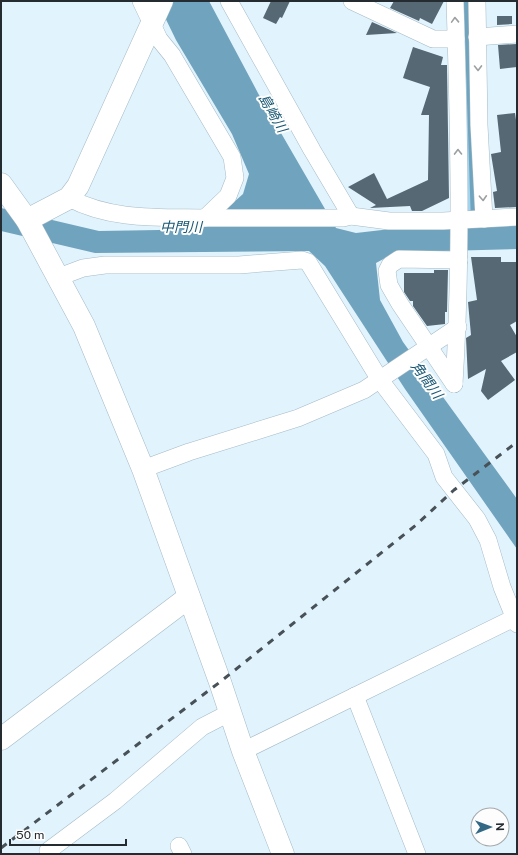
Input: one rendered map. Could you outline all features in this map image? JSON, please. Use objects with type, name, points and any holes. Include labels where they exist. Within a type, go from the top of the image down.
[{"type":"street","points":[[229,1],[312,150],[347,217]]},
{"type":"street","points":[[352,1],[432,39],[456,39]]},
{"type":"street","points":[[455,1],[460,222],[458,327],[454,384],[427,347],[389,285],[387,271],[390,265],[399,259],[459,257]]},
{"type":"street","points":[[477,1],[478,125],[484,219]]},
{"type":"street","points":[[153,10],[159,39],[172,55],[232,157],[235,178],[228,196],[212,218]]},
{"type":"street","points":[[28,220],[68,198],[78,186],[153,10]]},
{"type":"street","points":[[477,37],[517,34]]},
{"type":"street","points":[[1,184],[28,220],[84,326],[143,470],[231,712],[243,751],[283,854]]},
{"type":"street","points":[[68,198],[82,205],[151,218],[347,217],[389,221],[460,222],[517,217]]},
{"type":"street","points":[[59,277],[83,268],[105,265],[238,266],[302,260],[308,262],[382,378],[436,454],[444,477],[477,519],[488,540],[502,587],[515,615],[243,751]]},
{"type":"street","points":[[143,470],[189,452],[298,418],[364,390],[458,327]]},
{"type":"street","points":[[1,739],[189,598]]},
{"type":"street","points":[[355,696],[417,854]]},
{"type":"street","points":[[49,854],[48,851],[115,801],[202,728],[231,712]]},
{"type":"shaded area","points":[[461,1],[470,1],[477,211],[467,213]]},
{"type":"water","name":"角間川","points":[[157,1],[209,1],[259,95],[336,228],[356,233],[408,227],[517,225],[517,249],[406,252],[389,256],[376,263],[380,300],[403,342],[517,499],[517,549],[405,389],[325,266],[309,251],[95,253],[1,231],[1,208],[99,231],[159,230],[190,226],[225,210],[243,194],[249,174],[232,134],[176,40]]},
{"type":"building","points":[[271,1],[290,1],[282,18],[280,17],[276,24],[263,18]]},
{"type":"building","points":[[394,1],[444,1],[432,24],[420,18],[419,21],[390,8]]},
{"type":"building","points":[[497,16],[512,16],[512,24],[497,25]]},
{"type":"building","points":[[372,22],[397,33],[366,35]]},
{"type":"building","points":[[517,44],[517,67],[500,69],[498,45]]},
{"type":"building","points":[[413,47],[443,57],[441,65],[447,65],[449,198],[422,211],[412,211],[410,206],[370,208],[376,205],[348,187],[374,173],[387,199],[428,180],[429,115],[421,115],[430,87],[403,78]]},
{"type":"building","points":[[515,113],[517,127],[517,207],[495,208],[493,192],[497,191],[491,154],[501,152],[497,115]]},
{"type":"building","points":[[471,257],[501,257],[501,262],[517,262],[517,321],[510,325],[517,337],[517,352],[501,361],[515,380],[488,400],[481,391],[486,369],[468,379],[466,338],[471,335],[468,302],[477,300]]},
{"type":"building","points":[[434,270],[448,270],[447,312],[445,312],[445,324],[427,326],[413,306],[413,301],[410,301],[404,292],[404,273],[434,273]]},
{"type":"waterway","points":[[466,1],[473,216]]},
{"type":"railway","points":[[1,848],[220,682],[416,525],[454,490],[517,442]]},
{"type":"water label","name":"島崎川","points":[[273,113]]},
{"type":"water label","name":"中門川","points":[[181,227]]}]
